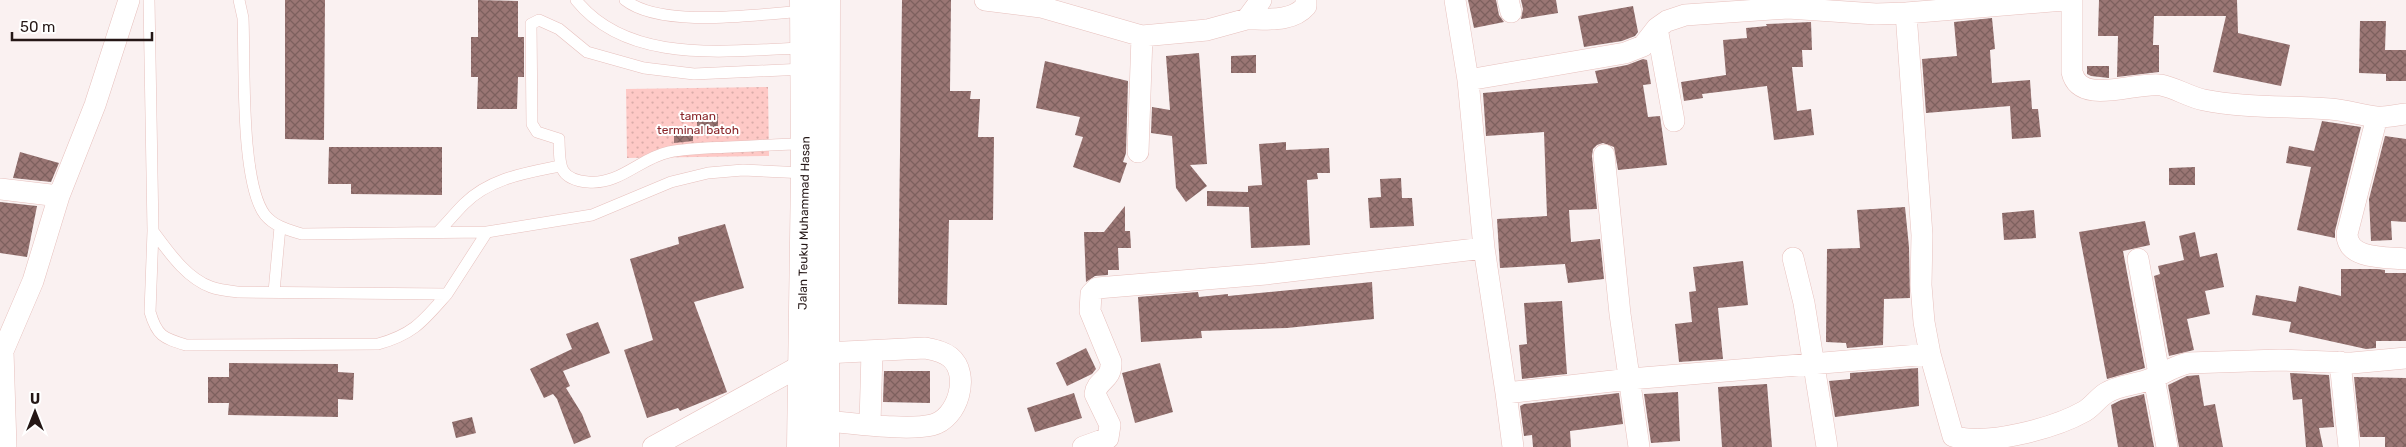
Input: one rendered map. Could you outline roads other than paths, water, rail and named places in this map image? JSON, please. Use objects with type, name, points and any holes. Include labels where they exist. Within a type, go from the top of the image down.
[{"type":"highway","name":"Jalan Teuku Muhammad Hasan","points":[[801,447],[814,359],[815,6]]},
{"type":"highway","name":"Jalan Teuku Muhammad Hasan","points":[[814,359],[825,434]]},
{"type":"street","points":[[6,447],[2,351],[32,280],[60,196],[84,136],[129,0]]},
{"type":"street","points":[[985,0],[1041,6],[1142,36],[1206,30],[1247,20],[1282,18],[1299,14],[1306,6],[1306,0]]},
{"type":"street","points":[[1247,20],[1261,0]]},
{"type":"street","points":[[1455,0],[1468,80],[1484,248],[1513,447]]},
{"type":"street","points":[[1468,80],[1625,53],[1643,46],[1657,28],[1675,17],[1721,11],[1788,8],[1876,14],[1906,13],[1950,4],[2064,0]]},
{"type":"street","points":[[2072,0],[2072,72],[2074,81],[2081,88],[2112,90],[2150,83],[2181,90],[2203,100],[2334,109],[2377,117],[2406,114]]},
{"type":"street","points":[[1906,13],[1922,235],[1921,286],[1924,322],[1952,442],[2039,430],[2086,410],[2105,393],[2188,363],[2280,360],[2340,362],[2406,358]]},
{"type":"street","points":[[1657,28],[1674,121]]},
{"type":"street","points":[[1138,152],[1142,36]]},
{"type":"street","points":[[2377,117],[2347,234],[2347,243],[2353,250],[2361,254],[2406,259]]},
{"type":"street","points":[[1604,155],[1620,314],[1639,447]]},
{"type":"street","points":[[0,189],[60,196]]},
{"type":"street","points":[[1083,447],[1108,438],[1111,430],[1095,394],[1098,385],[1107,379],[1111,368],[1090,311],[1090,294],[1097,288],[1266,274],[1484,248]]},
{"type":"street","points":[[1793,258],[1804,303],[1827,447]]},
{"type":"street","points":[[2138,259],[2167,447]]},
{"type":"street","points":[[653,447],[814,359],[872,351],[925,348],[940,352],[951,358],[957,368],[960,390],[955,409],[945,420],[932,425],[915,427],[870,424],[825,434]]},
{"type":"street","points":[[870,424],[872,351]]},
{"type":"street","points":[[1506,393],[1630,379],[1930,354]]},
{"type":"street","points":[[2340,362],[2349,447]]},
{"type":"lane","points":[[149,0],[152,231],[150,312],[153,325],[162,337],[186,345],[378,344],[398,338],[417,327],[446,294],[487,232]]},
{"type":"lane","points":[[239,0],[243,18],[247,158],[257,199],[266,215],[280,227],[302,234],[487,232],[592,215],[671,182],[708,172],[743,170],[815,173]]},
{"type":"lane","points":[[576,0],[596,22],[663,49],[815,59]]},
{"type":"lane","points":[[625,0],[633,6],[659,14],[696,17],[815,6]]},
{"type":"lane","points":[[815,59],[694,74],[644,68],[587,52],[559,29],[536,20],[531,24],[532,124],[537,132],[559,139],[560,166],[567,175],[588,182],[616,179],[645,161],[667,152],[688,149],[815,144]]},
{"type":"lane","points":[[438,232],[465,203],[485,188],[511,176],[560,166]]},
{"type":"lane","points":[[274,292],[280,227]]},
{"type":"lane","points":[[152,231],[186,271],[210,287],[238,292],[446,294]]},
{"type":"park label","name":"taman terminal batoh","points":[[698,123]]}]
